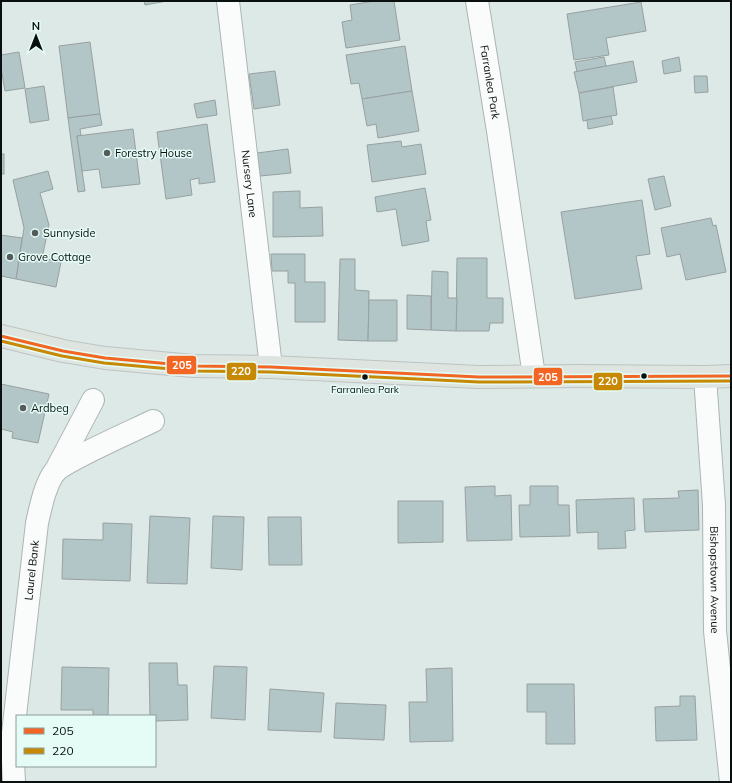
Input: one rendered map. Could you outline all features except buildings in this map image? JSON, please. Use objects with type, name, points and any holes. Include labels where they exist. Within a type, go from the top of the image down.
[{"type":"main road","points":[[1,336],[63,351],[105,358],[193,366],[479,377],[731,376]]},
{"type":"street","name":"Nursery Lane","points":[[228,1],[271,368]]},
{"type":"street","name":"Farranlea Park","points":[[477,1],[497,124],[534,376]]},
{"type":"street","name":"Bishopstown Avenue","points":[[705,377],[723,629],[731,782]]},
{"type":"street","name":"Laurel Bank","points":[[14,782],[12,742],[37,524],[43,495],[93,400]]},
{"type":"street","points":[[54,473],[74,460],[153,421]]},
{"type":"transit line","name":"205","points":[[1,336],[63,351],[105,358],[193,366],[271,367],[479,377],[731,376]]},
{"type":"transit line","name":"220","points":[[1,341],[62,356],[104,363],[193,371],[271,372],[479,382],[731,381]]},
{"type":"place","name":"Forestry House","points":[[107,153]]},
{"type":"place","name":"Sunnyside","points":[[35,233]]},
{"type":"place","name":"Grove Cottage","points":[[10,257]]},
{"type":"place","name":"Farranlea Park","points":[[365,377]]},
{"type":"place","name":"Ardbeg","points":[[23,408]]}]
